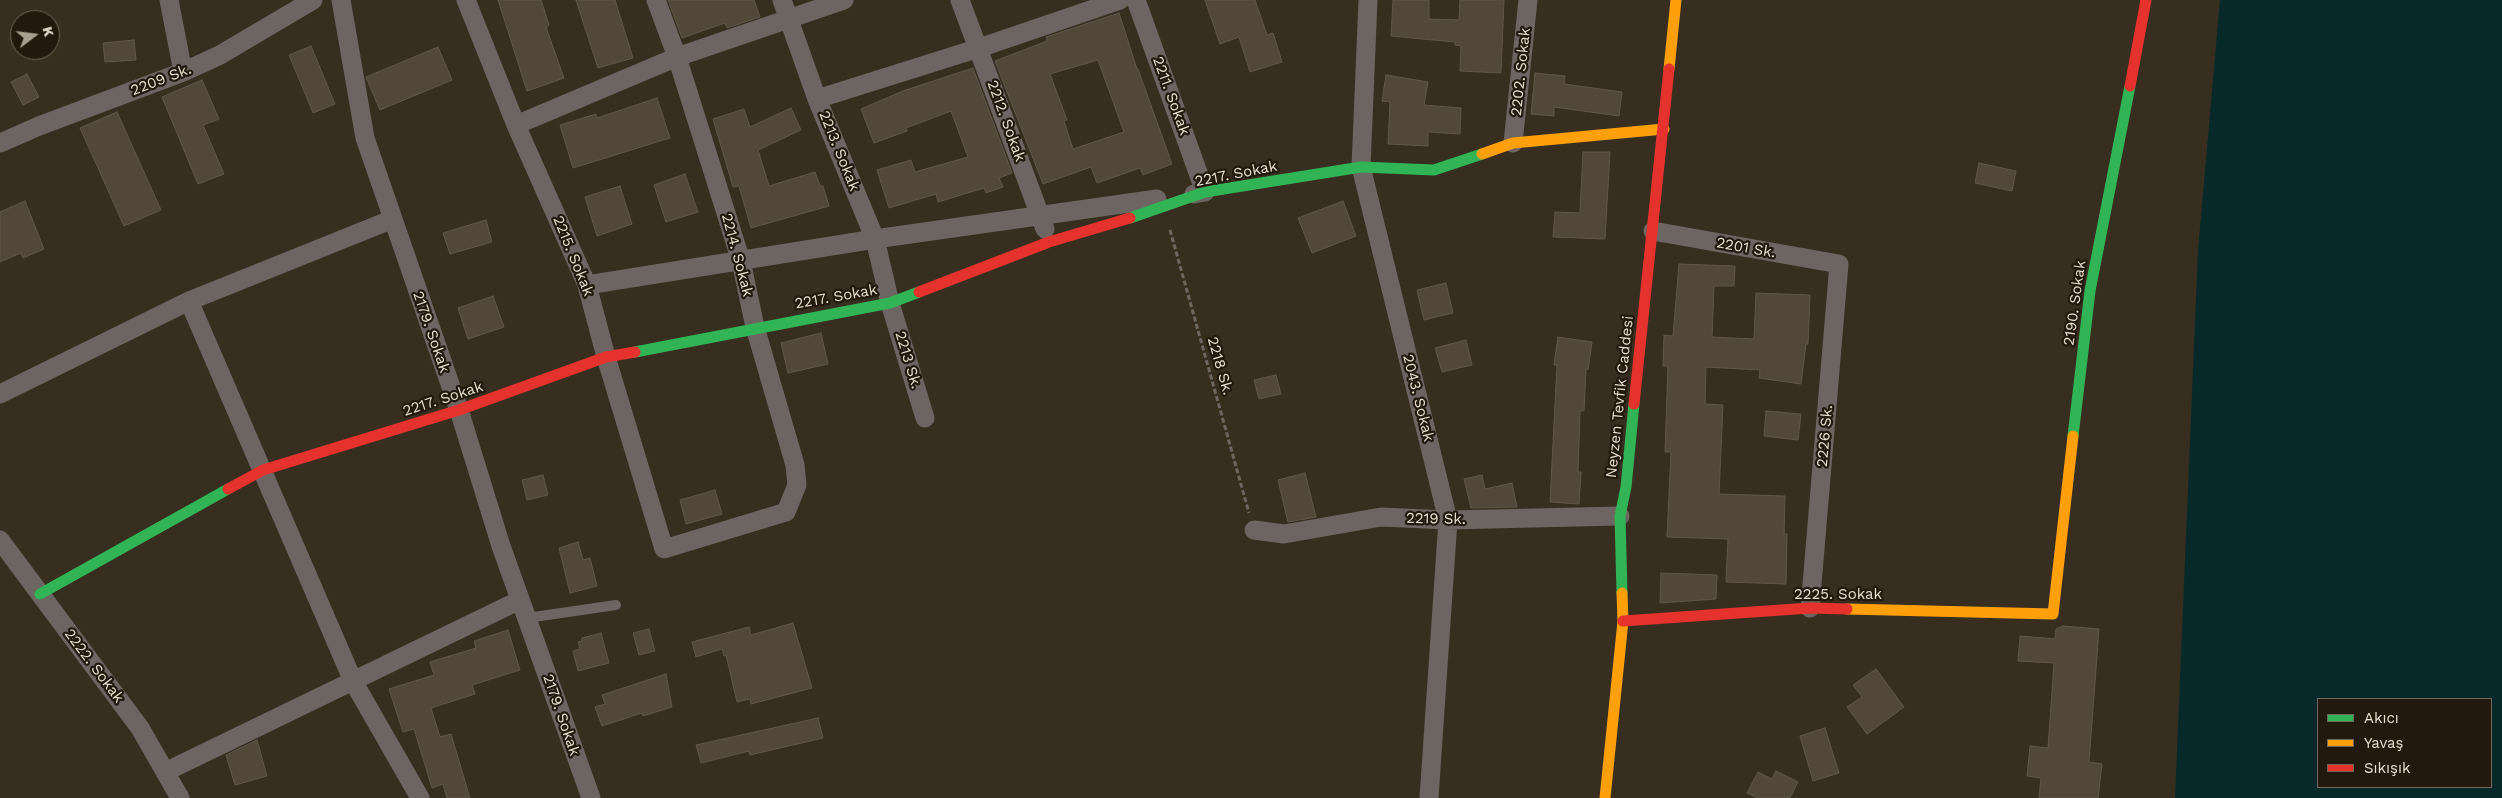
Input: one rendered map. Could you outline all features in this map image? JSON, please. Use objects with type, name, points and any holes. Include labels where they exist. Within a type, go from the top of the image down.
[{"type":"street","points":[[170,0],[183,72]]},
{"type":"street","name":"2209 Sk.","points":[[0,143],[38,126],[183,72],[220,55],[313,0]]},
{"type":"street","name":"2179. Sokak","points":[[341,0],[365,138],[459,410],[501,546],[591,798]]},
{"type":"street","name":"2215. Sokak","points":[[466,0],[516,125],[587,285],[606,356],[664,549]]},
{"type":"street","name":"2214. Sokak","points":[[656,0],[677,57],[741,261],[755,327],[795,465],[797,485],[786,512],[664,549]]},
{"type":"street","name":"2213. Sokak","points":[[782,0],[817,99],[875,239],[890,303]]},
{"type":"street","points":[[516,125],[677,57],[844,0]]},
{"type":"street","name":"2212. Sokak","points":[[960,0],[1049,242]]},
{"type":"street","points":[[817,99],[979,48],[1120,0]]},
{"type":"street","name":"2211. Sokak","points":[[1136,0],[1206,192]]},
{"type":"street","name":"2043. Sokak","points":[[1368,0],[1361,167],[1448,520],[1429,798]]},
{"type":"street","name":"2202. Sokak","points":[[1513,143],[1528,0]]},
{"type":"street","name":"Neyzen Tevfik Caddesi","points":[[1605,798],[1623,621],[1620,516],[1626,487],[1654,231],[1676,0]]},
{"type":"street","name":"2190. Sokak","points":[[2053,614],[2090,291],[2146,0]]},
{"type":"street","name":"2217. Sokak","points":[[40,594],[263,470],[459,410],[606,356],[890,303],[1049,242],[1164,208],[1206,192],[1361,167],[1434,170],[1513,143],[1664,128]]},
{"type":"street","points":[[587,285],[875,239],[1041,217],[1206,192]]},
{"type":"street","points":[[0,394],[189,301],[393,219]]},
{"type":"street","name":"2201 Sk.","points":[[1654,231],[1839,264]]},
{"type":"street","name":"2226 Sk.","points":[[1810,608],[1839,264]]},
{"type":"street","points":[[189,301],[353,681],[420,798]]},
{"type":"street","name":"2213 Sk.","points":[[890,303],[925,418]]},
{"type":"street","name":"2219 Sk.","points":[[1254,530],[1284,534],[1381,517],[1448,520],[1620,516]]},
{"type":"street","name":"2222. Sokak","points":[[0,540],[140,728],[180,798]]},
{"type":"street","points":[[165,772],[520,600]]},
{"type":"street","name":"2225. Sokak","points":[[1623,621],[1810,608],[2053,614]]},
{"type":"lane","points":[[527,618],[616,605]]},
{"type":"path","name":"2218 Sk.","points":[[1164,208],[1254,530]]},
{"type":"water","points":[[2220,0],[2502,0],[2502,798],[2175,798],[2198,251]]},
{"type":"building","points":[[498,0],[541,0],[549,25],[546,27],[564,78],[527,91]]},
{"type":"building","points":[[576,0],[615,0],[633,58],[598,68]]},
{"type":"building","points":[[668,0],[754,0],[760,17],[727,28],[725,23],[682,38]]},
{"type":"building","points":[[1205,0],[1255,0],[1267,35],[1273,33],[1282,62],[1250,72],[1239,37],[1220,44]]},
{"type":"building","points":[[1393,0],[1429,0],[1429,19],[1459,20],[1460,0],[1504,0],[1501,73],[1460,71],[1461,46],[1455,45],[1455,42],[1391,36]]},
{"type":"building","points":[[1119,13],[1137,69],[1172,164],[1143,175],[1140,168],[1097,183],[1091,167],[1043,184],[995,61],[1047,41],[1046,37]],"holes":[[[1098,60],[1124,132],[1073,149],[1064,121],[1067,120],[1050,74]]]},
{"type":"building","points":[[134,40],[136,60],[105,62],[103,43]]},
{"type":"building","points":[[311,46],[335,104],[313,113],[289,55]]},
{"type":"building","points":[[438,47],[452,80],[380,110],[366,77]]},
{"type":"building","points":[[973,68],[1012,173],[999,178],[1003,187],[986,193],[984,188],[938,202],[936,194],[889,208],[877,170],[911,160],[915,172],[968,157],[951,111],[906,128],[907,131],[874,143],[861,109],[903,91]]},
{"type":"building","points":[[1535,73],[1565,76],[1564,84],[1622,92],[1619,116],[1554,107],[1554,116],[1531,114]]},
{"type":"building","points":[[27,74],[39,97],[23,105],[11,82]]},
{"type":"building","points":[[1386,75],[1428,82],[1424,105],[1461,108],[1460,134],[1428,132],[1428,146],[1388,144],[1390,102],[1382,101]]},
{"type":"building","points":[[202,80],[219,119],[203,125],[224,174],[198,184],[162,97]]},
{"type":"building","points":[[657,98],[670,138],[573,168],[560,125],[596,114],[597,118]]},
{"type":"building","points":[[791,108],[801,130],[758,150],[769,186],[815,172],[820,186],[823,186],[829,206],[751,228],[739,186],[733,187],[713,119],[744,109],[750,127]]},
{"type":"building","points":[[117,112],[161,210],[124,226],[80,128]]},
{"type":"building","points":[[1583,152],[1610,152],[1605,239],[1553,237],[1555,212],[1580,213]]},
{"type":"building","points":[[1979,163],[2016,171],[2012,191],[1975,183]]},
{"type":"building","points":[[685,174],[698,212],[666,222],[654,185]]},
{"type":"building","points":[[620,186],[632,224],[597,236],[585,197]]},
{"type":"building","points":[[25,201],[44,249],[23,258],[21,253],[0,262],[0,212]]},
{"type":"building","points":[[1343,201],[1356,236],[1312,253],[1298,218]]},
{"type":"building","points":[[486,220],[492,242],[450,254],[443,233]]},
{"type":"building","points":[[1679,264],[1735,266],[1734,286],[1714,286],[1712,337],[1754,339],[1756,293],[1810,295],[1808,344],[1806,344],[1801,384],[1759,378],[1760,370],[1706,367],[1705,404],[1723,405],[1719,494],[1785,496],[1784,534],[1787,534],[1786,584],[1726,582],[1728,539],[1667,537],[1671,452],[1665,452],[1668,366],[1663,366],[1664,335],[1673,336]]},
{"type":"building","points":[[1446,283],[1453,313],[1424,320],[1417,290]]},
{"type":"building","points":[[493,296],[504,327],[468,339],[458,308]]},
{"type":"building","points":[[821,333],[828,364],[788,373],[781,343]]},
{"type":"building","points":[[1558,337],[1592,342],[1588,370],[1586,369],[1584,411],[1580,411],[1578,472],[1581,472],[1579,504],[1550,502],[1557,365],[1554,365]]},
{"type":"building","points":[[1466,340],[1472,365],[1442,372],[1435,348]]},
{"type":"building","points":[[1276,375],[1281,394],[1259,399],[1254,380]]},
{"type":"building","points":[[1766,411],[1801,414],[1798,440],[1764,436]]},
{"type":"building","points":[[1305,473],[1316,517],[1288,522],[1278,480]]},
{"type":"building","points":[[543,475],[548,495],[527,500],[522,480]]},
{"type":"building","points":[[1482,475],[1485,489],[1512,483],[1517,507],[1471,508],[1464,479]]},
{"type":"building","points":[[715,490],[722,514],[686,524],[680,500]]},
{"type":"building","points":[[578,542],[583,560],[590,558],[597,586],[570,593],[559,548]]},
{"type":"building","points":[[1661,573],[1717,575],[1716,599],[1660,603]]},
{"type":"building","points":[[793,623],[812,688],[751,704],[750,699],[737,702],[726,655],[724,656],[722,649],[696,657],[692,642],[749,627],[751,635]]},
{"type":"building","points":[[2063,626],[2099,629],[2089,762],[2102,764],[2098,798],[2039,798],[2041,778],[2027,776],[2030,746],[2048,748],[2054,663],[2018,661],[2020,636],[2055,639],[2056,629]]},
{"type":"building","points":[[649,629],[655,651],[639,655],[633,633]]},
{"type":"building","points":[[508,630],[520,670],[472,685],[475,694],[431,708],[440,737],[451,734],[470,798],[447,798],[443,784],[432,788],[414,729],[403,732],[389,689],[434,675],[430,662],[476,648],[474,641]]},
{"type":"building","points":[[601,633],[609,663],[578,671],[573,651],[580,649],[578,642],[582,641],[582,638]]},
{"type":"building","points":[[1876,669],[1904,707],[1867,734],[1847,707],[1862,697],[1853,685]]},
{"type":"building","points":[[666,674],[672,707],[643,716],[642,713],[602,726],[595,707],[605,704],[602,695]]},
{"type":"building","points":[[818,718],[823,738],[750,755],[749,751],[701,763],[696,745]]},
{"type":"building","points":[[1825,728],[1839,773],[1813,781],[1800,736]]},
{"type":"building","points":[[257,740],[267,776],[235,785],[226,755]]},
{"type":"building","points":[[1776,771],[1798,782],[1790,798],[1758,798],[1747,793],[1758,772],[1772,779]]},
{"type":"traffic: fast","points":[[2073,436],[2090,291],[2130,86]]},
{"type":"traffic: fast","points":[[1130,218],[1205,192],[1361,167],[1434,170],[1482,154]]},
{"type":"traffic: fast","points":[[635,352],[890,303],[919,292]]},
{"type":"traffic: fast","points":[[1622,593],[1620,516],[1626,487],[1634,404]]},
{"type":"traffic: fast","points":[[40,594],[228,489]]},
{"type":"traffic: slow","points":[[1669,69],[1676,0]]},
{"type":"traffic: slow","points":[[1482,154],[1513,143],[1664,129]]},
{"type":"traffic: slow","points":[[1847,609],[2053,614],[2073,436]]},
{"type":"traffic: slow","points":[[1605,798],[1623,621],[1622,593]]},
{"type":"traffic: jam","points":[[2130,86],[2146,0]]},
{"type":"traffic: jam","points":[[1634,404],[1669,69]]},
{"type":"traffic: jam","points":[[919,292],[1049,242],[1130,218]]},
{"type":"traffic: jam","points":[[228,489],[263,470],[459,410],[606,357],[635,352]]},
{"type":"traffic: jam","points":[[1623,621],[1810,608],[1847,609]]}]
